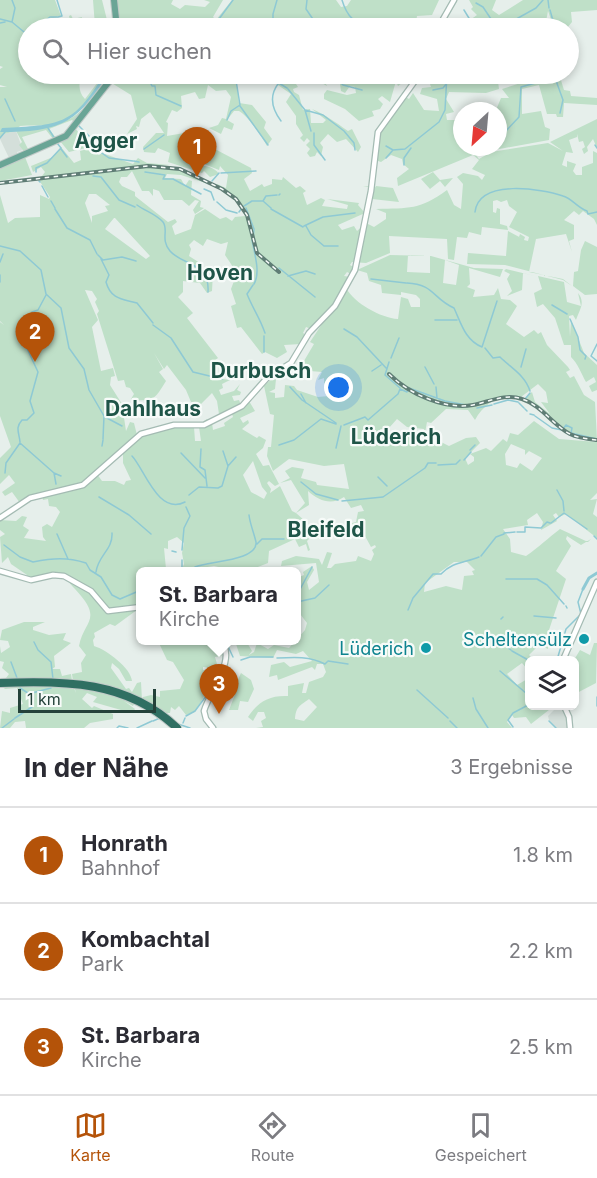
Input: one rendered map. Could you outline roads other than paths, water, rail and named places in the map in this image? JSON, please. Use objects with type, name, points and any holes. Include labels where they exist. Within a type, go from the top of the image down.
[{"type":"highway","points":[[0,684],[83,684],[128,696],[155,710],[176,728]]},
{"type":"main road","points":[[114,0],[116,18]]},
{"type":"main road","points":[[444,18],[454,0]]},
{"type":"main road","points":[[0,165],[66,136],[108,84]]},
{"type":"main road","points":[[0,518],[27,499],[85,483],[144,432],[171,425],[209,423],[245,404],[267,378],[292,362],[308,334],[335,306],[355,270],[372,184],[378,131],[413,84]]},
{"type":"main road","points":[[0,570],[31,580],[53,575],[66,577],[91,591],[101,606],[108,611],[136,608]]},
{"type":"main road","points":[[565,656],[597,582]]},
{"type":"main road","points":[[213,728],[204,711],[227,660],[224,645]]},
{"type":"main road","points":[[566,710],[570,718],[570,728]]},
{"type":"water","points":[[98,84],[102,84],[86,104],[65,122],[38,130],[0,132],[2,128],[38,126],[63,119],[83,104]]},
{"type":"waterway","points":[[12,0],[15,8],[12,22],[18,27]]},
{"type":"waterway","points":[[57,0],[62,16],[58,17]]},
{"type":"waterway","points":[[220,18],[233,0]]},
{"type":"waterway","points":[[273,18],[277,0]]},
{"type":"waterway","points":[[307,0],[306,9],[312,18]]},
{"type":"waterway","points":[[342,0],[351,18]]},
{"type":"waterway","points":[[518,18],[536,8],[543,0]]},
{"type":"waterway","points":[[548,0],[549,8]]},
{"type":"waterway","points":[[476,3],[483,7],[490,18]]},
{"type":"waterway","points":[[464,10],[469,18]]},
{"type":"waterway","points":[[550,10],[552,18]]},
{"type":"waterway","points":[[49,18],[57,17]]},
{"type":"waterway","points":[[0,19],[12,22]]},
{"type":"waterway","points":[[0,23],[5,22]]},
{"type":"waterway","points":[[151,84],[155,86],[156,95],[181,106]]},
{"type":"waterway","points":[[227,120],[231,111],[240,105],[237,84]]},
{"type":"waterway","points":[[278,84],[273,93],[273,102],[275,112],[281,121]]},
{"type":"waterway","points":[[280,84],[287,88]]},
{"type":"waterway","points":[[342,84],[362,90]]},
{"type":"waterway","points":[[433,90],[443,88],[446,84]]},
{"type":"waterway","points":[[386,146],[393,150],[405,149],[439,122],[445,110],[446,84]]},
{"type":"waterway","points":[[507,130],[519,117],[521,87],[532,84]]},
{"type":"waterway","points":[[557,84],[563,100],[560,113]]},
{"type":"waterway","points":[[288,89],[305,110],[323,115],[344,131],[354,143],[355,150]]},
{"type":"waterway","points":[[5,99],[15,121]]},
{"type":"waterway","points":[[240,106],[268,145]]},
{"type":"waterway","points":[[305,110],[311,131]]},
{"type":"waterway","points":[[78,125],[89,136]]},
{"type":"waterway","points":[[48,128],[55,139]]},
{"type":"waterway","points":[[0,138],[5,132]]},
{"type":"waterway","points":[[314,133],[314,145],[325,160]]},
{"type":"waterway","points":[[144,149],[164,135]]},
{"type":"waterway","points":[[91,139],[95,146]]},
{"type":"waterway","points":[[36,172],[36,168],[47,163],[61,148],[57,143]]},
{"type":"waterway","points":[[404,165],[404,158],[411,148]]},
{"type":"waterway","points":[[61,149],[67,157]]},
{"type":"waterway","points":[[96,149],[109,158],[133,161]]},
{"type":"waterway","points":[[386,158],[393,150]]},
{"type":"waterway","points":[[134,161],[139,162]]},
{"type":"waterway","points":[[221,173],[256,171]]},
{"type":"waterway","points":[[145,172],[165,175],[163,179],[173,179],[201,194]]},
{"type":"waterway","points":[[212,181],[219,173]]},
{"type":"waterway","points":[[93,176],[101,177],[119,200],[135,207]]},
{"type":"waterway","points":[[42,186],[48,197]]},
{"type":"waterway","points":[[204,189],[211,192],[214,200]]},
{"type":"waterway","points":[[475,212],[479,201],[487,194],[513,189],[553,193],[569,199],[588,214],[597,212]]},
{"type":"waterway","points":[[244,206],[252,201],[263,201],[266,196],[277,195]]},
{"type":"waterway","points":[[51,201],[55,208]]},
{"type":"waterway","points":[[263,201],[271,208]]},
{"type":"waterway","points":[[217,202],[226,210],[237,213]]},
{"type":"waterway","points":[[137,205],[163,222],[167,247],[175,256],[195,266],[205,275],[208,292]]},
{"type":"waterway","points":[[239,212],[242,208]]},
{"type":"waterway","points":[[246,208],[254,229],[253,240]]},
{"type":"waterway","points":[[55,209],[67,228],[90,240],[97,254]]},
{"type":"waterway","points":[[271,209],[303,227]]},
{"type":"waterway","points":[[304,226],[323,217],[355,213]]},
{"type":"waterway","points":[[306,226],[311,235],[324,246],[338,246]]},
{"type":"waterway","points":[[252,240],[257,268],[254,284]]},
{"type":"waterway","points":[[0,246],[20,251],[41,270],[46,294],[61,308],[69,348],[84,369],[89,390],[104,416],[103,439]]},
{"type":"waterway","points":[[0,262],[3,254]]},
{"type":"waterway","points":[[98,255],[103,260],[122,257],[136,261]]},
{"type":"waterway","points":[[101,259],[109,275],[106,282],[108,288],[114,296],[137,303],[153,323]]},
{"type":"waterway","points":[[279,268],[315,297]]},
{"type":"waterway","points":[[288,276],[306,271],[315,274]]},
{"type":"waterway","points":[[0,275],[0,282]]},
{"type":"waterway","points":[[371,279],[406,283]]},
{"type":"waterway","points":[[407,283],[423,286],[454,308],[468,336],[482,347],[497,301]]},
{"type":"waterway","points":[[253,285],[247,294],[265,333]]},
{"type":"waterway","points":[[32,319],[32,312],[38,310],[46,295]]},
{"type":"waterway","points":[[552,305],[567,314]]},
{"type":"waterway","points":[[570,319],[578,337],[580,350],[586,356],[585,359]]},
{"type":"waterway","points":[[435,320],[457,320]]},
{"type":"waterway","points":[[20,442],[19,425],[22,420],[27,420],[34,413],[30,401],[38,372],[25,344],[33,321]]},
{"type":"waterway","points":[[153,325],[171,338],[193,372],[222,379]]},
{"type":"waterway","points":[[344,329],[357,337],[387,369]]},
{"type":"waterway","points":[[264,336],[264,352]]},
{"type":"waterway","points":[[391,358],[399,338]]},
{"type":"waterway","points":[[597,344],[591,356],[597,361]]},
{"type":"waterway","points":[[485,348],[493,358],[500,357],[517,372],[525,380],[530,391]]},
{"type":"waterway","points":[[521,367],[526,349]]},
{"type":"waterway","points":[[389,362],[385,375],[400,388]]},
{"type":"waterway","points":[[372,371],[381,365]]},
{"type":"waterway","points":[[425,367],[434,384]]},
{"type":"waterway","points":[[290,387],[302,400],[336,423]]},
{"type":"waterway","points":[[436,387],[437,398]]},
{"type":"waterway","points":[[344,425],[365,417],[368,420],[398,394],[400,389],[407,392],[409,388],[445,401],[466,405]]},
{"type":"waterway","points":[[525,399],[530,393]]},
{"type":"waterway","points":[[301,394],[306,403]]},
{"type":"waterway","points":[[494,404],[508,400],[518,402]]},
{"type":"waterway","points":[[519,403],[524,408]]},
{"type":"waterway","points":[[477,408],[492,405]]},
{"type":"waterway","points":[[530,414],[534,415]]},
{"type":"waterway","points":[[535,416],[552,428],[562,430]]},
{"type":"waterway","points":[[105,417],[122,426]]},
{"type":"waterway","points":[[279,445],[294,440],[321,419],[336,424]]},
{"type":"waterway","points":[[563,429],[566,425],[572,428],[571,433],[597,439]]},
{"type":"waterway","points":[[336,448],[341,426]]},
{"type":"waterway","points":[[102,446],[103,440]]},
{"type":"waterway","points":[[5,473],[6,463],[20,443],[54,473],[56,484]]},
{"type":"waterway","points":[[470,450],[475,445]]},
{"type":"waterway","points":[[201,449],[200,467],[205,470],[207,486]]},
{"type":"waterway","points":[[223,451],[228,466]]},
{"type":"waterway","points":[[464,460],[471,452]]},
{"type":"waterway","points":[[181,453],[205,478]]},
{"type":"waterway","points":[[132,456],[160,497],[175,505],[185,502]]},
{"type":"waterway","points":[[189,495],[199,487],[218,488],[222,486],[228,466],[236,457]]},
{"type":"waterway","points":[[438,465],[456,464],[460,460]]},
{"type":"waterway","points":[[342,501],[383,497],[425,468],[428,463],[436,463]]},
{"type":"waterway","points":[[54,473],[61,476]]},
{"type":"waterway","points":[[378,477],[387,486]]},
{"type":"waterway","points":[[301,482],[316,494],[338,500]]},
{"type":"waterway","points":[[557,490],[563,501],[564,511]]},
{"type":"waterway","points":[[99,497],[129,515],[151,534]]},
{"type":"waterway","points":[[182,550],[184,528],[190,516],[186,507]]},
{"type":"waterway","points":[[551,523],[564,513],[587,529]]},
{"type":"waterway","points":[[195,567],[241,557],[255,548],[256,542],[249,515]]},
{"type":"waterway","points":[[517,532],[525,532],[525,527],[541,528],[547,522],[550,523]]},
{"type":"waterway","points":[[504,533],[515,532]]},
{"type":"waterway","points":[[96,572],[99,561],[110,544],[112,533]]},
{"type":"waterway","points":[[57,534],[68,559]]},
{"type":"waterway","points":[[481,556],[496,537],[504,534]]},
{"type":"waterway","points":[[594,536],[597,539]]},
{"type":"waterway","points":[[257,544],[262,539],[284,539]]},
{"type":"waterway","points":[[4,545],[20,557],[33,562],[60,559],[86,563],[90,570],[101,577],[112,595],[120,599],[136,592]]},
{"type":"waterway","points":[[172,551],[176,552]]},
{"type":"waterway","points":[[408,610],[413,598],[433,574],[441,574],[454,565],[479,557]]},
{"type":"waterway","points":[[182,560],[182,567]]},
{"type":"waterway","points":[[301,588],[312,567]]},
{"type":"waterway","points":[[583,589],[589,578],[597,573]]},
{"type":"waterway","points":[[506,579],[537,579],[547,585],[564,604]]},
{"type":"waterway","points":[[301,601],[315,598],[329,585]]},
{"type":"waterway","points":[[558,656],[566,629],[581,614],[578,602],[583,589]]},
{"type":"waterway","points":[[534,616],[556,618]]},
{"type":"waterway","points":[[34,642],[38,650],[51,662],[53,679]]},
{"type":"waterway","points":[[227,645],[233,657]]},
{"type":"waterway","points":[[512,651],[525,658]]},
{"type":"waterway","points":[[241,660],[250,657],[273,657]]},
{"type":"waterway","points":[[277,658],[302,658],[325,664],[327,662]]},
{"type":"waterway","points":[[328,661],[348,664]]},
{"type":"waterway","points":[[11,662],[17,678]]},
{"type":"waterway","points":[[500,671],[525,692]]},
{"type":"waterway","points":[[20,688],[31,695]]},
{"type":"waterway","points":[[15,718],[32,707],[32,693],[51,688]]},
{"type":"waterway","points":[[186,716],[195,711],[212,688]]},
{"type":"waterway","points":[[417,690],[448,718]]},
{"type":"waterway","points":[[597,697],[597,706]]},
{"type":"waterway","points":[[473,698],[476,709],[488,728]]},
{"type":"waterway","points":[[513,727],[508,720],[513,713],[525,707]]},
{"type":"waterway","points":[[153,721],[160,718]]},
{"type":"waterway","points":[[183,723],[185,718]]},
{"type":"waterway","points":[[2,728],[14,719]]},
{"type":"waterway","points":[[137,728],[152,721]]},
{"type":"waterway","points":[[450,721],[457,728]]},
{"type":"waterway","points":[[549,721],[556,728]]},
{"type":"waterway","points":[[178,724],[190,728]]},
{"type":"waterway","points":[[117,728],[119,726],[128,728]]},
{"type":"railway","points":[[0,183],[148,166],[180,169],[222,189],[236,199],[247,215],[257,253],[279,272]]},
{"type":"railway","points":[[389,374],[417,394],[439,403],[462,406],[503,397],[516,397],[535,406],[570,434],[597,440]]},
{"type":"place","name":"Honrath","points":[[197,177]]},
{"type":"place","name":"Kombachtal","points":[[35,362]]},
{"type":"place","name":"Scheltensülz","points":[[584,639]]},
{"type":"place","name":"Lüderich","points":[[426,648]]},
{"type":"place","name":"St. Barbara","points":[[219,714]]},
{"type":"district","name":"Agger","points":[[106,140]]},
{"type":"district","name":"Hoven","points":[[220,272]]},
{"type":"district","name":"Durbusch","points":[[261,370]]},
{"type":"district","name":"Dahlhaus","points":[[153,408]]},
{"type":"district","name":"Lüderich","points":[[396,436]]},
{"type":"district","name":"Bleifeld","points":[[326,529]]}]
